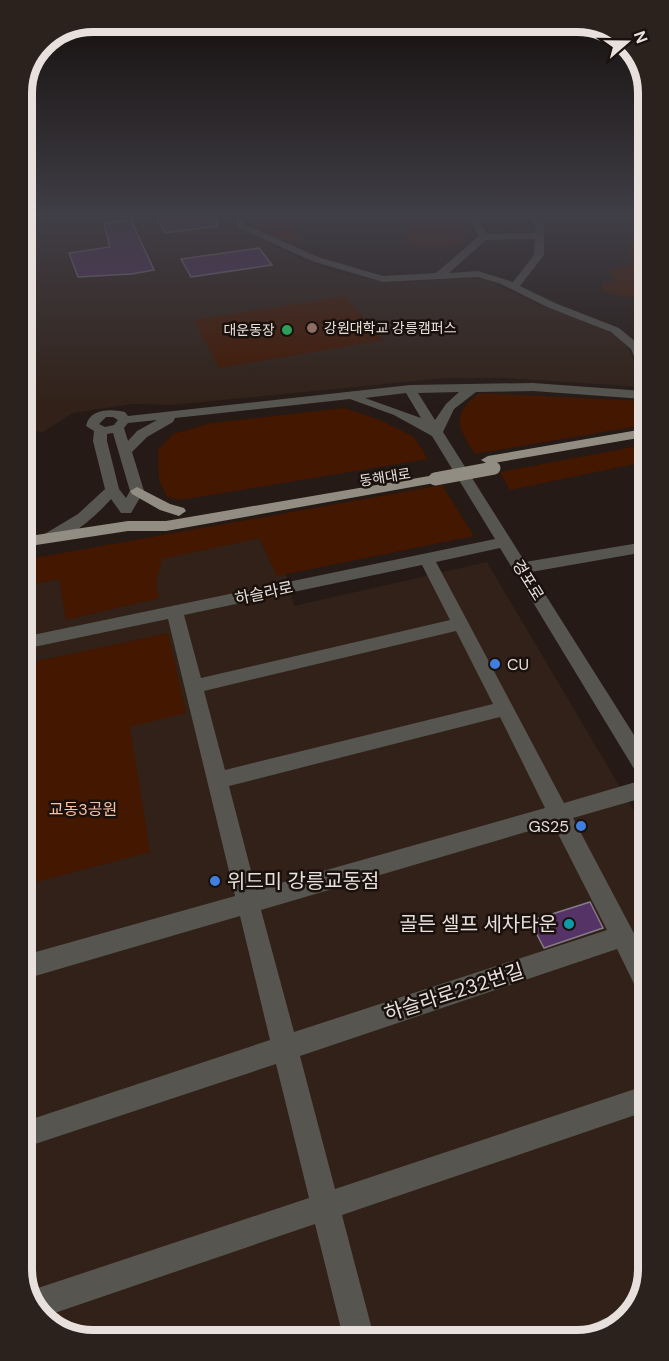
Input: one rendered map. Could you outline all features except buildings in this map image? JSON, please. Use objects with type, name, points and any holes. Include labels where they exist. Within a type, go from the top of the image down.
[{"type":"main road","name":"동해대로","points":[[491,464],[638,434]]},
{"type":"main road","name":"동해대로","points":[[32,541],[128,526],[180,511],[638,443]]},
{"type":"main road","name":"동해대로","points":[[128,526],[166,526],[432,474]]},
{"type":"main road","points":[[137,491],[165,507],[180,511]]},
{"type":"street","points":[[499,282],[615,330],[638,344]]},
{"type":"street","points":[[514,287],[518,282]]},
{"type":"street","points":[[128,526],[126,510],[112,489],[100,441],[100,430],[121,424],[410,389],[533,387],[638,395]]},
{"type":"street","points":[[346,396],[392,409],[422,422],[436,433],[443,413],[452,402],[473,388]]},
{"type":"street","name":"경포로","points":[[410,389],[638,758]]},
{"type":"street","points":[[125,452],[142,434],[174,416]]},
{"type":"street","points":[[121,424],[125,452],[137,491],[126,510]]},
{"type":"street","points":[[48,538],[82,521],[100,505],[112,489]]},
{"type":"street","name":"하슬라로","points":[[32,641],[505,542]]},
{"type":"street","points":[[521,568],[638,548]]},
{"type":"street","points":[[427,559],[638,966]]},
{"type":"street","points":[[175,612],[356,1330]]},
{"type":"street","points":[[194,686],[459,624]]},
{"type":"street","points":[[218,780],[504,709]]},
{"type":"street","points":[[32,965],[638,790]]},
{"type":"street","name":"하슬라로232번길","points":[[32,1132],[622,936]]},
{"type":"street","points":[[42,1302],[638,1101]]},
{"type":"shaded area","name":"강원대학교 강릉캠퍼스","points":[[32,282],[489,282],[539,305],[590,322],[615,335],[628,346],[638,372],[638,387],[505,378],[445,378],[174,405],[133,404],[73,413],[43,432],[32,431]]},
{"type":"shaded area","points":[[274,528],[294,606],[487,562],[638,817],[638,1269],[631,1296],[614,1317],[600,1325],[577,1330],[88,1329],[62,1321],[44,1306],[36,1292],[32,1269],[32,559]]},
{"type":"green space","points":[[32,282],[37,282],[39,288],[32,289]]},
{"type":"green space","points":[[638,282],[638,298],[619,296],[602,290],[602,284]]},
{"type":"green space","name":"대운동장","points":[[345,296],[383,340],[219,368],[194,320]]},
{"type":"green space","points":[[479,393],[638,401],[638,426],[475,454],[464,436],[460,422],[464,408]]},
{"type":"green space","points":[[344,408],[380,420],[414,437],[428,459],[180,500],[167,497],[159,480],[158,450],[173,434],[211,423]]},
{"type":"green space","points":[[638,446],[638,463],[510,490],[500,472]]},
{"type":"green space","points":[[442,485],[474,536],[277,576],[259,538],[162,559],[156,582],[159,598],[66,620],[59,579],[32,584],[32,558]]},
{"type":"green space","name":"교동3공원","points":[[168,633],[186,713],[130,727],[150,852],[32,883],[32,662]]},
{"type":"place","name":"강원대학교 강릉캠퍼스","points":[[312,328]]},
{"type":"place","name":"대운동장","points":[[287,330]]},
{"type":"place","name":"CU","points":[[495,664]]},
{"type":"place","name":"GS25","points":[[581,826]]},
{"type":"place","name":"위드미 강릉교동점","points":[[215,881]]},
{"type":"place","name":"골든 셀프 세차타운","points":[[569,924]]}]
